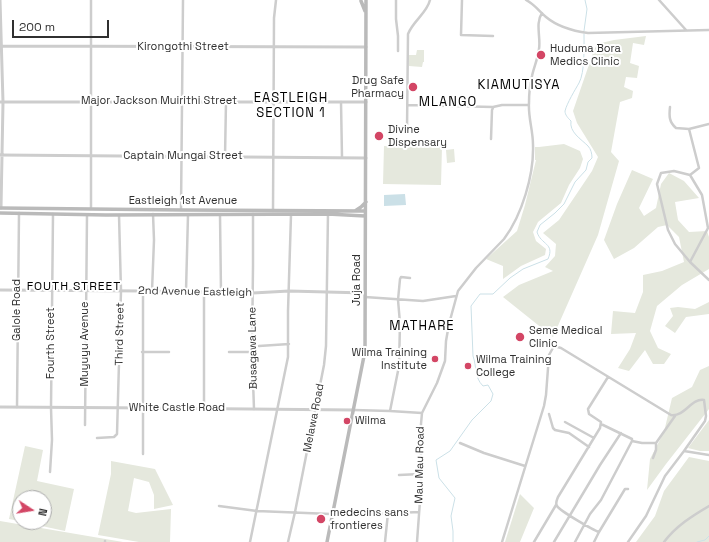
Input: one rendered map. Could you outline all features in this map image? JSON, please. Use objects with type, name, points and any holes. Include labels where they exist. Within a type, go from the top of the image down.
[{"type":"main road","name":"Juja Road","points":[[327,542],[365,351],[366,15],[363,0]]},
{"type":"main road","points":[[365,230],[361,218],[354,213],[366,202]]},
{"type":"main road","name":"Eastleigh 1st Avenue","points":[[1,208],[328,213],[354,213],[365,211]]},
{"type":"main road","name":"Eastleigh 1st Avenue","points":[[0,212],[87,215],[253,214],[273,212],[291,215],[328,213]]},
{"type":"main road","name":"Eastleigh 1st Avenue","points":[[354,213],[365,216]]},
{"type":"street","points":[[0,0],[1,208]]},
{"type":"street","points":[[91,0],[91,210]]},
{"type":"street","points":[[181,210],[184,47],[183,0]]},
{"type":"street","points":[[273,212],[274,18],[276,0]]},
{"type":"street","points":[[396,0],[398,51]]},
{"type":"street","points":[[407,130],[408,34],[410,28],[427,8],[430,0]]},
{"type":"street","points":[[462,0],[461,35],[492,36]]},
{"type":"street","points":[[526,0],[542,14],[557,24],[588,33],[709,30]]},
{"type":"street","points":[[659,0],[686,30]]},
{"type":"street","name":"Mau Mau Road","points":[[417,542],[422,413],[437,383],[445,361],[446,341],[456,296],[468,277],[504,239],[513,225],[521,206],[533,162],[533,143],[528,115],[528,105],[532,77],[539,49],[539,19],[542,14]]},
{"type":"street","name":"Kirongothi Street","points":[[0,46],[91,48],[274,46],[366,47]]},
{"type":"street","points":[[341,101],[342,157]]},
{"type":"street","name":"Major Jackson Muirithi Street","points":[[1,102],[366,102]]},
{"type":"street","points":[[225,157],[226,102]]},
{"type":"street","points":[[408,105],[493,107],[528,105]]},
{"type":"street","points":[[491,139],[493,107]]},
{"type":"street","points":[[670,107],[669,119],[673,126],[680,129],[689,129],[709,124]]},
{"type":"street","points":[[689,129],[699,168],[690,175]]},
{"type":"street","name":"Captain Mungai Street","points":[[1,156],[366,158]]},
{"type":"street","points":[[690,262],[708,228],[702,195],[690,175],[674,171],[661,173],[657,184],[670,236],[680,251],[690,262],[709,280]]},
{"type":"street","name":"Galole Road","points":[[17,407],[17,290],[19,213]]},
{"type":"street","name":"Melawa Road","points":[[288,542],[326,354],[328,213]]},
{"type":"street","name":"Fourth Street","points":[[50,472],[52,448],[53,214]]},
{"type":"street","name":"Third Street","points":[[97,438],[114,437],[118,430],[121,291],[119,214]]},
{"type":"street","points":[[152,291],[154,245],[153,214]]},
{"type":"street","points":[[186,291],[188,214]]},
{"type":"street","points":[[220,214],[221,292]]},
{"type":"street","name":"Busagawa Lane","points":[[253,214],[252,352],[254,410]]},
{"type":"street","name":"Muyuyu Avenue","points":[[85,425],[87,215]]},
{"type":"street","points":[[250,542],[288,357],[291,215]]},
{"type":"street","points":[[390,411],[399,363],[400,323],[398,300],[400,277],[410,278]]},
{"type":"street","name":"2nd Avenue Eastleigh","points":[[0,290],[186,291],[253,293],[289,291],[365,295]]},
{"type":"street","points":[[143,291],[143,454]]},
{"type":"street","points":[[204,292],[204,408]]},
{"type":"street","points":[[365,295],[398,300],[431,301],[456,296]]},
{"type":"street","points":[[259,346],[289,344]]},
{"type":"street","points":[[502,542],[546,395],[549,352],[554,346],[561,348],[671,415],[680,414],[700,399],[704,400],[706,416],[705,421],[665,476],[646,516],[628,542]]},
{"type":"street","points":[[142,352],[169,352]]},
{"type":"street","points":[[229,352],[252,352]]},
{"type":"street","points":[[608,377],[588,409],[588,412],[601,424],[632,439],[632,441],[656,443]]},
{"type":"street","name":"White Castle Road","points":[[0,407],[354,410]]},
{"type":"street","points":[[354,410],[422,413]]},
{"type":"street","points":[[549,414],[555,430],[569,433],[589,447]]},
{"type":"street","points":[[653,458],[656,451],[656,443],[675,415]]},
{"type":"street","points":[[565,422],[594,438]]},
{"type":"street","points":[[534,542],[556,505],[558,497],[589,447],[601,424]]},
{"type":"street","points":[[554,542],[620,433]]},
{"type":"street","points":[[575,542],[632,441]]},
{"type":"street","points":[[460,443],[478,452],[525,466]]},
{"type":"street","points":[[684,450],[709,455]]},
{"type":"street","points":[[399,475],[420,474]]},
{"type":"street","points":[[594,542],[625,489],[628,489]]},
{"type":"street","points":[[556,505],[584,524],[599,532]]},
{"type":"street","points":[[219,506],[257,511],[355,515],[419,512]]},
{"type":"street","points":[[664,542],[680,525],[697,512],[709,506]]},
{"type":"street","points":[[385,542],[388,513]]},
{"type":"shaded area","points":[[646,36],[644,45],[633,43],[630,63],[639,66],[637,78],[626,77],[624,87],[633,91],[632,98],[620,102],[611,152],[619,161],[598,235],[553,337],[503,297],[519,285],[553,271],[545,267],[555,256],[556,244],[543,233],[559,220],[592,171],[598,157],[577,123],[573,111],[597,44],[614,40]]},
{"type":"shaded area","points":[[417,50],[424,50],[424,62],[422,67],[409,66],[409,55],[416,55]]},
{"type":"shaded area","points":[[564,144],[580,151],[583,159],[580,168],[569,185],[561,203],[538,222],[533,232],[536,241],[546,249],[545,255],[521,266],[503,279],[503,266],[486,259],[517,231],[536,160],[535,147]]},
{"type":"shaded area","points":[[384,146],[442,147],[441,185],[383,184]]},
{"type":"shaded area","points":[[454,149],[455,162],[447,163],[446,150]]},
{"type":"shaded area","points":[[632,170],[653,179],[639,208],[644,216],[656,208],[661,184],[669,173],[684,181],[699,198],[675,202],[678,220],[689,232],[707,231],[709,237],[709,269],[682,285],[657,306],[650,331],[658,348],[671,354],[664,364],[653,364],[645,350],[629,371],[618,368],[630,349],[636,333],[611,334],[613,311],[635,313],[643,292],[643,275],[662,271],[684,262],[679,237],[667,225],[658,227],[634,248],[614,259],[604,240],[617,204]]},
{"type":"shaded area","points":[[709,302],[709,314],[686,317],[675,333],[665,326],[673,316],[670,308],[678,307],[695,309]]},
{"type":"shaded area","points":[[709,366],[709,409],[647,490],[650,459],[664,432],[672,398],[692,387],[700,370]]},
{"type":"shaded area","points":[[709,420],[709,451],[700,451],[688,448]]},
{"type":"shaded area","points":[[25,446],[43,450],[37,481],[74,489],[65,531],[52,528],[52,490],[15,490]]},
{"type":"shaded area","points":[[689,457],[709,461],[709,542],[636,542],[655,516],[664,491]]},
{"type":"shaded area","points":[[111,461],[155,469],[173,505],[154,509],[154,495],[149,482],[134,478],[128,511],[136,513],[171,509],[170,542],[139,542],[98,535],[111,474]]},
{"type":"shaded area","points":[[520,494],[534,508],[520,542],[505,542]]},
{"type":"shaded area","points":[[12,505],[12,520],[9,519]]},
{"type":"shaded area","points":[[0,521],[12,523],[12,530],[52,530],[123,542],[0,542]]},
{"type":"water","points":[[405,194],[406,205],[384,206],[384,195]]},
{"type":"waterway","points":[[584,31],[587,9],[585,0]]},
{"type":"waterway","points":[[453,542],[451,516],[455,498],[439,478],[436,460],[450,451],[472,420],[491,401],[493,394],[488,385],[483,386],[478,379],[473,356],[471,306],[480,294],[493,294],[510,278],[523,269],[548,259],[550,254],[549,247],[541,239],[537,232],[540,225],[564,204],[575,182],[586,170],[588,162],[592,158],[589,147],[572,129],[571,121],[566,115],[565,111],[581,78],[584,59],[584,34]]},
{"type":"waterway","points":[[697,542],[705,540],[709,536]]},
{"type":"place","name":"Huduma Bora Medics Clinic","points":[[541,55]]},
{"type":"place","name":"Drug Safe Pharmacy","points":[[413,87]]},
{"type":"place","name":"Divine Dispensary","points":[[379,136]]},
{"type":"place","name":"Seme Medical Clinic","points":[[520,337]]},
{"type":"place","name":"Wilma Training Institute","points":[[435,359]]},
{"type":"place","name":"Wilma Training College","points":[[468,366]]},
{"type":"place","name":"Wilma","points":[[347,421]]},
{"type":"place","name":"medecins sans frontieres","points":[[321,519]]},
{"type":"district","name":"KIAMUTISYA","points":[[519,85]]},
{"type":"district","name":"MLANGO","points":[[448,102]]},
{"type":"district","name":"EASTLEIGH SECTION 1","points":[[291,106]]},
{"type":"district","name":"FOUTH STREET","points":[[74,287]]},
{"type":"district","name":"MATHARE","points":[[422,326]]}]
